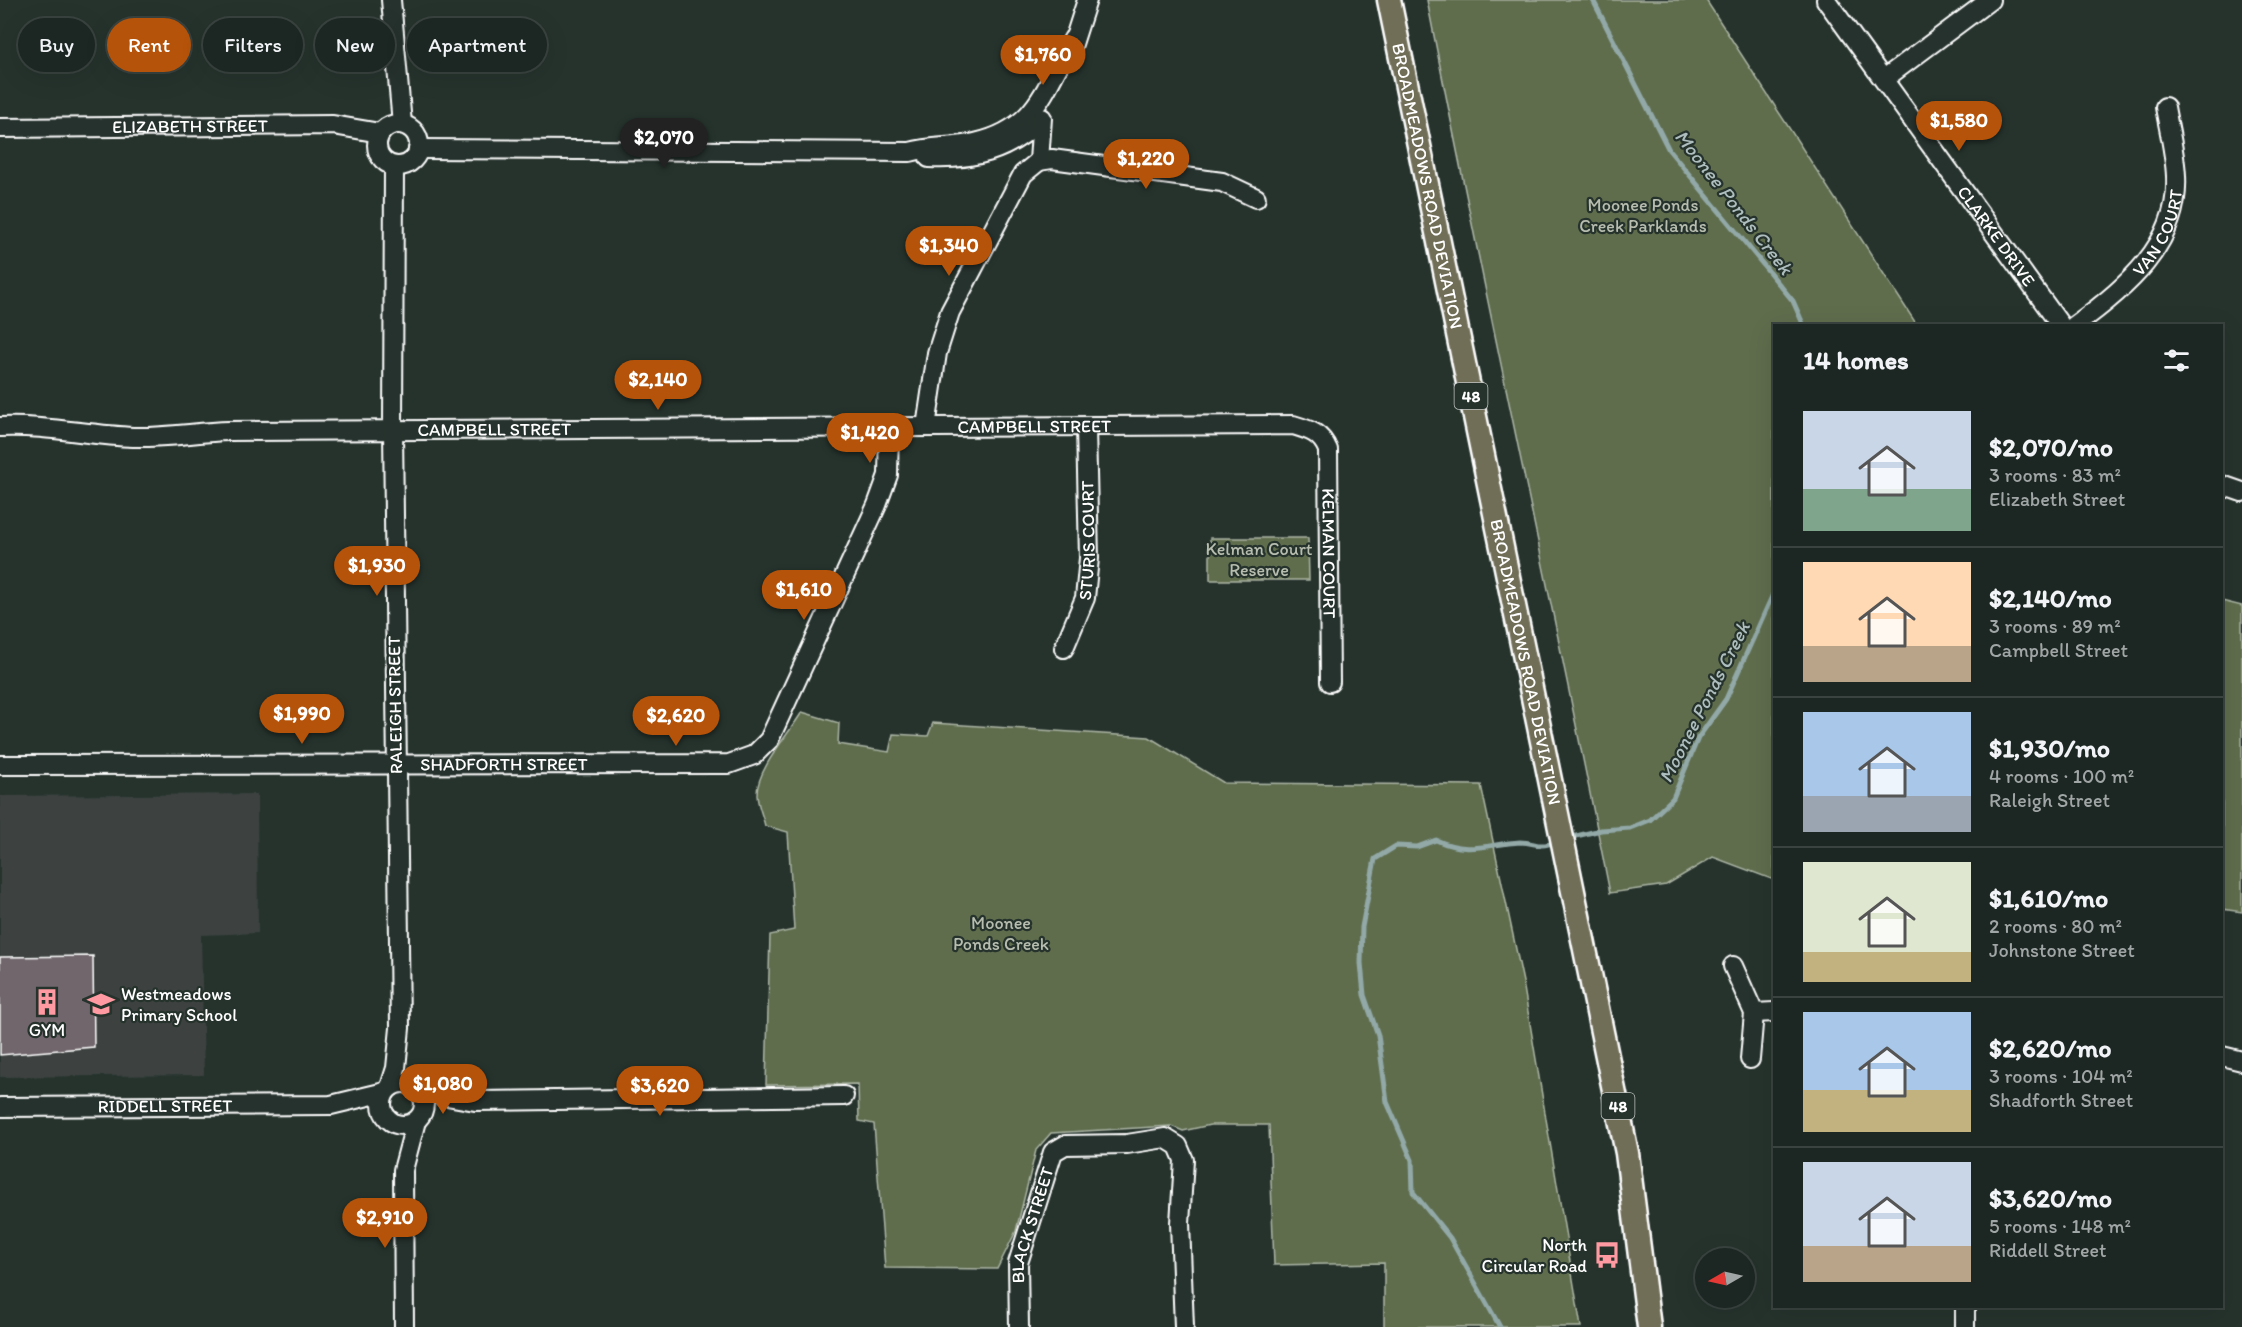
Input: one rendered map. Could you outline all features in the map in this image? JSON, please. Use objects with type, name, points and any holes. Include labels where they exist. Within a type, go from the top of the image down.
[{"type":"main road","name":"BROADMEADOWS ROAD DEVIATION","points":[[1389,0],[1627,1153],[1649,1327]]},
{"type":"street","points":[[391,0],[402,124]]},
{"type":"street","points":[[418,149],[910,152],[926,158],[970,157],[997,150],[1021,129],[1042,118],[1060,91],[1073,39],[1087,0]]},
{"type":"street","name":"CLARKE DRIVE","points":[[1826,0],[2060,324]]},
{"type":"street","points":[[1884,79],[1990,0]]},
{"type":"street","points":[[1021,129],[1045,94],[1055,70],[1073,39]]},
{"type":"street","name":"VAN COURT","points":[[2077,324],[2116,296],[2146,264],[2169,222],[2176,178],[2165,107]]},
{"type":"street","points":[[1039,161],[1042,118]]},
{"type":"street","points":[[402,124],[416,134],[418,149],[413,159],[406,165],[394,166],[382,159],[377,150],[380,133],[392,125],[402,124]]},
{"type":"street","name":"ELIZABETH STREET","points":[[0,128],[333,126],[380,133]]},
{"type":"street","points":[[1021,129],[1039,161]]},
{"type":"street","points":[[926,427],[937,353],[950,312],[1023,174],[1039,161],[1052,159],[1222,182],[1256,198]]},
{"type":"street","name":"RALEIGH STREET","points":[[387,1090],[396,1068],[400,1028],[393,430],[394,166]]},
{"type":"street","name":"CAMPBELL STREET","points":[[0,427],[45,428],[143,437],[229,431],[1086,428],[1293,425],[1312,431]]},
{"type":"street","name":"SHADFORTH STREET","points":[[0,765],[729,764],[754,755],[769,740],[877,504],[888,475],[889,428]]},
{"type":"street","name":"STURIS COURT","points":[[1064,648],[1085,598],[1089,558],[1086,428]]},
{"type":"street","name":"KELMAN COURT","points":[[1312,431],[1325,443],[1329,460],[1330,682]]},
{"type":"street","points":[[2223,485],[2242,492]]},
{"type":"street","points":[[1733,966],[1754,1013],[1750,1059]]},
{"type":"street","points":[[1754,1013],[1773,1012]]},
{"type":"street","name":"RALEIGH STREET","points":[[400,1028],[408,1064],[418,1090]]},
{"type":"street","points":[[2223,1056],[2242,1060]]},
{"type":"street","points":[[404,1327],[403,1170],[388,1120],[381,1105],[387,1090],[400,1083],[418,1090],[475,1101]]},
{"type":"street","name":"RIDDELL STREET","points":[[0,1107],[331,1105],[387,1090]]},
{"type":"street","points":[[403,1170],[424,1103],[418,1090]]},
{"type":"street","points":[[388,1120],[404,1126],[445,1107],[475,1101],[844,1096]]},
{"type":"street","name":"RIDDELL STREET","points":[[331,1105],[388,1120]]},
{"type":"street","name":"BLACK STREET","points":[[1019,1327],[1018,1263],[1053,1152],[1065,1145],[1127,1144],[1165,1138],[1178,1146],[1184,1160],[1180,1223],[1184,1327]]},
{"type":"street","points":[[1965,1308],[1965,1327]]},
{"type":"shaded area","name":"Westmeadows Primary School","points":[[257,794],[258,933],[201,935],[204,1075],[0,1077],[0,796]]},
{"type":"green space","name":"Moonee Ponds Creek Parklands","points":[[1427,0],[1706,0],[1916,324],[1773,324],[1773,880],[1713,857],[1666,885],[1610,893]]},
{"type":"green space","name":"Kelman Court Reserve","points":[[1210,538],[1308,538],[1309,580],[1210,580]]},
{"type":"green space","points":[[2223,601],[2242,606],[2242,912],[2223,909]]},
{"type":"green space","name":"Moonee Ponds Creek","points":[[802,712],[839,723],[838,744],[889,752],[893,734],[928,736],[933,723],[1149,737],[1224,783],[1481,785],[1523,982],[1581,1327],[1384,1327],[1384,1263],[1274,1265],[1269,1125],[1210,1125],[1183,1131],[1171,1126],[1051,1133],[1036,1150],[1016,1231],[997,1269],[885,1268],[874,1124],[859,1121],[858,1084],[766,1085],[770,935],[794,930],[788,832],[765,826],[757,794],[762,774],[774,752]]},
{"type":"building","name":"GYM","points":[[93,956],[94,1047],[0,1055],[0,957]]},
{"type":"waterway","name":"Moonee Ponds Creek","points":[[1593,0],[1669,150],[1793,301],[1803,324]]},
{"type":"waterway","name":"Moonee Ponds Creek","points":[[1568,838],[1601,830],[1630,828],[1650,820],[1673,798],[1698,738],[1726,699],[1773,594]]},
{"type":"waterway","name":"Moonee Ponds Creek","points":[[1500,1327],[1450,1238],[1413,1192],[1412,1160],[1387,1102],[1378,1035],[1364,995],[1361,963],[1362,927],[1375,859],[1396,846],[1417,847],[1436,840],[1468,848],[1520,842],[1540,845],[1556,842]]},
{"type":"place","name":"GYM","points":[[47,1002]]},
{"type":"place","name":"Westmeadows Primary School","points":[[101,1004]]},
{"type":"place","name":"North Circular Road","points":[[1607,1255]]}]
